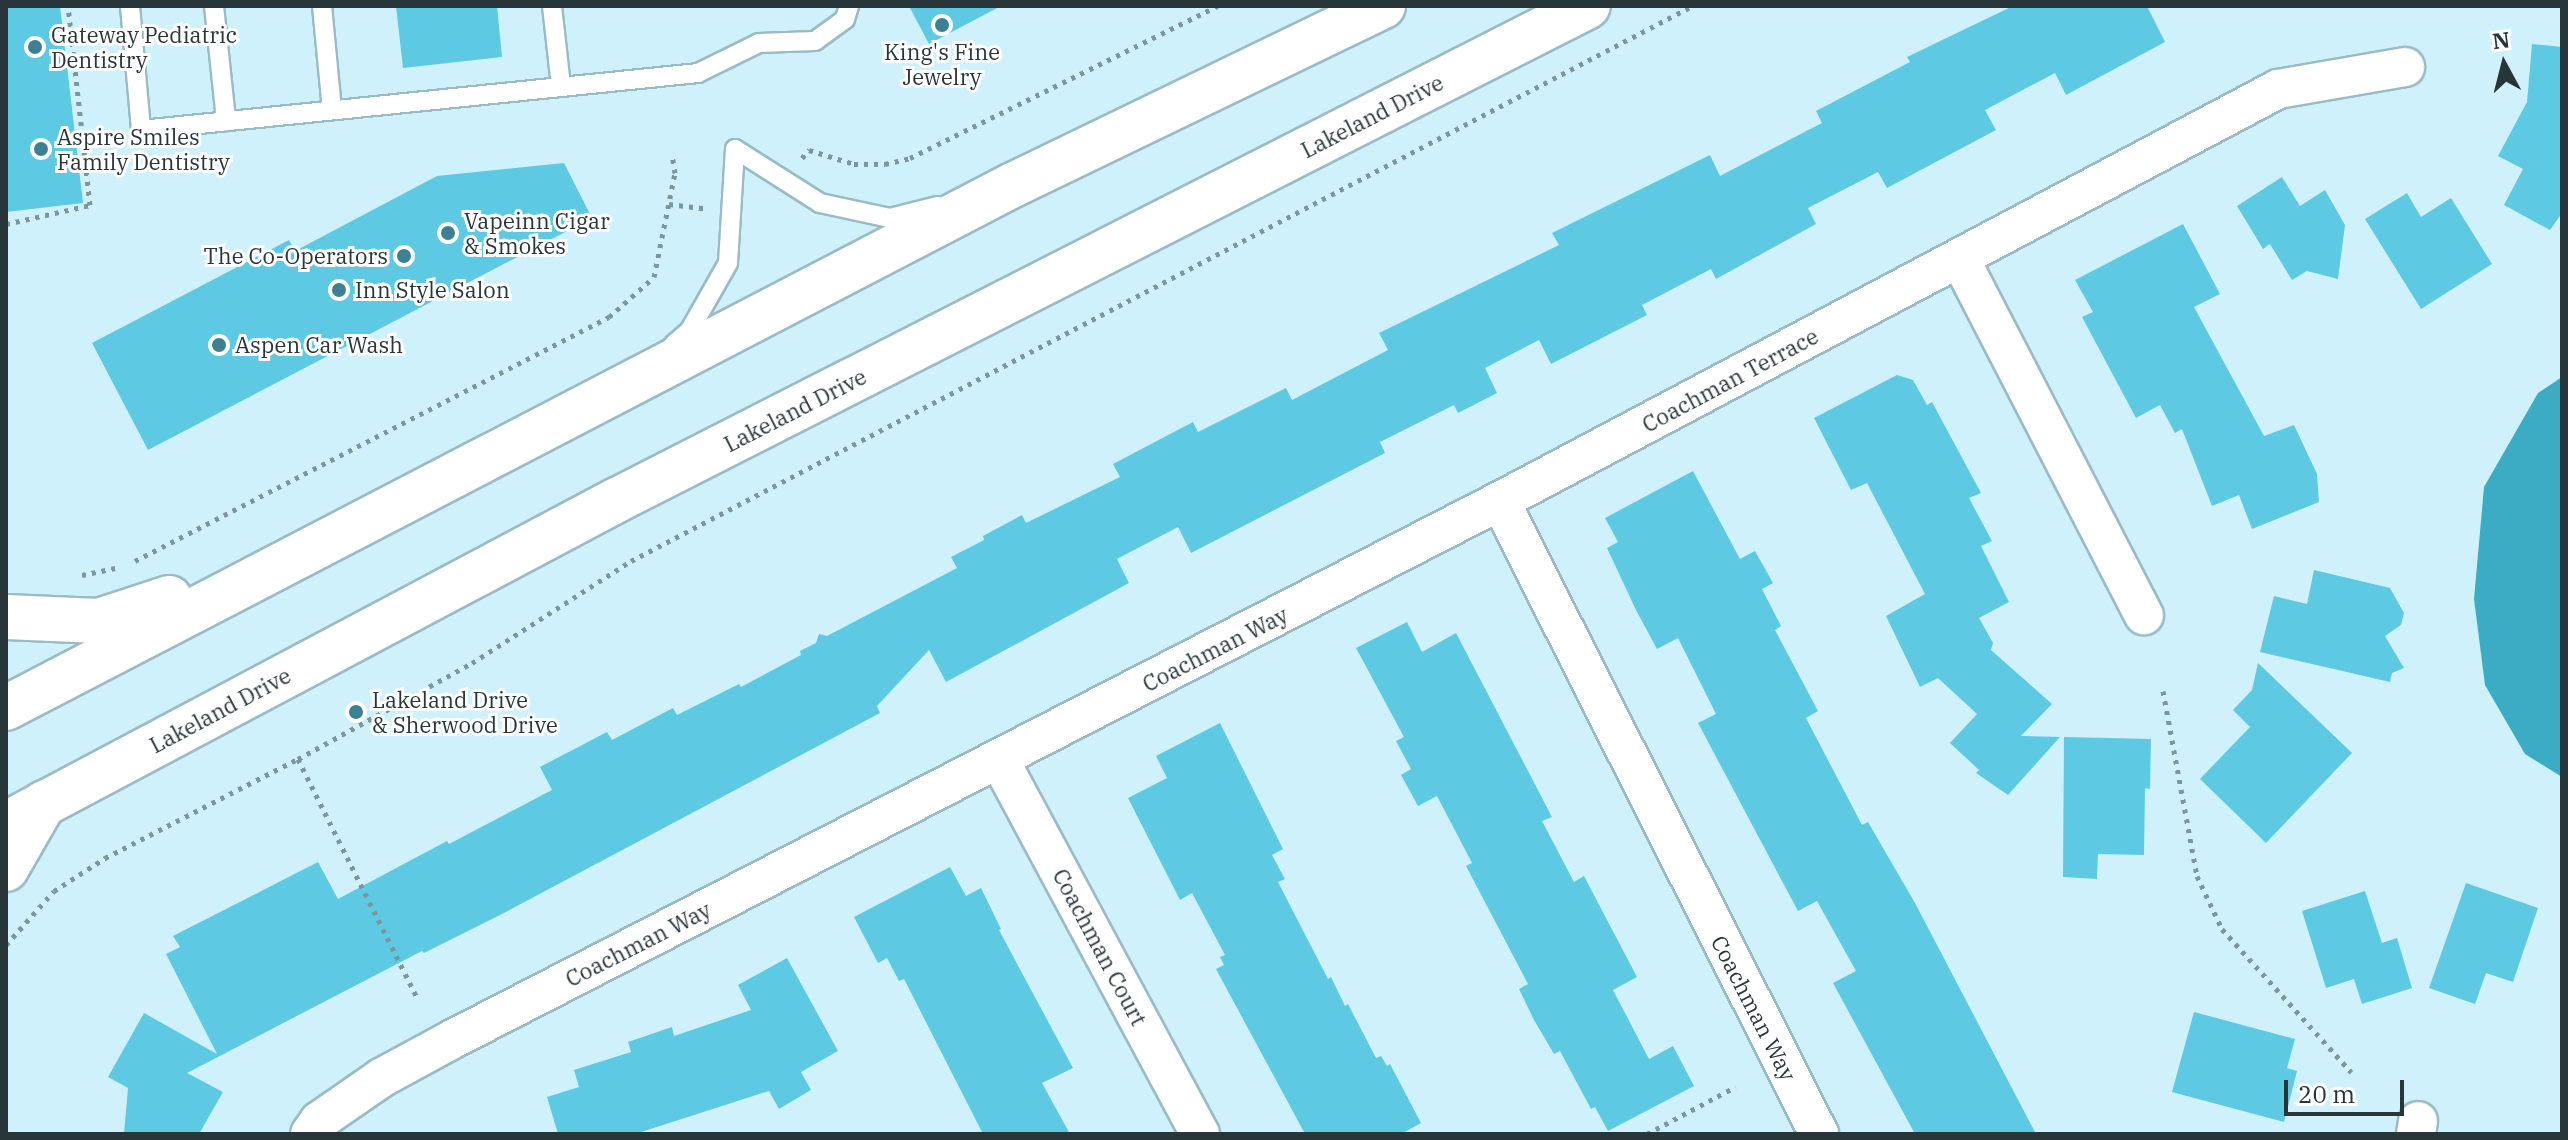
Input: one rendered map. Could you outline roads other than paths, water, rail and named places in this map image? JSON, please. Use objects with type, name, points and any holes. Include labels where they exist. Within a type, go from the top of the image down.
[{"type":"main road","points":[[6,708],[1013,185],[1383,6]]},
{"type":"main road","name":"Lakeland Drive","points":[[6,824],[617,500],[1588,6]]},
{"type":"main road","points":[[6,617],[99,621],[301,553]]},
{"type":"main road","points":[[6,869],[44,803]]},
{"type":"street","name":"Coachman Terrace","points":[[1500,501],[2278,89],[2405,67]]},
{"type":"street","points":[[1960,259],[2144,615]]},
{"type":"street","name":"Coachman Way","points":[[310,1134],[319,1121],[381,1078],[451,1040],[1000,761],[1500,501],[1819,1134]]},
{"type":"street","name":"Coachman Court","points":[[1000,761],[1200,1134]]},
{"type":"lane","points":[[130,6],[141,130],[698,73],[759,43],[815,41],[845,19],[849,6]]},
{"type":"lane","points":[[214,6],[226,121]]},
{"type":"lane","points":[[322,6],[332,110]]},
{"type":"lane","points":[[552,6],[561,86]]},
{"type":"lane","points":[[636,379],[690,330],[728,263],[735,149],[820,203],[890,218],[1013,185]]},
{"type":"water","points":[[2562,377],[2562,777],[2525,754],[2485,685],[2474,599],[2484,487],[2538,393]]},
{"type":"place","name":"King's Fine Jewelry","points":[[942,25]]},
{"type":"place","name":"Gateway Pediatric Dentistry","points":[[35,47]]},
{"type":"place","name":"Aspire Smiles Family Dentistry","points":[[41,149]]},
{"type":"place","name":"Vapeinn Cigar & Smokes","points":[[448,233]]},
{"type":"place","name":"The Co-Operators","points":[[404,256]]},
{"type":"place","name":"Inn Style Salon","points":[[339,290]]},
{"type":"place","name":"Aspen Car Wash","points":[[219,345]]},
{"type":"place","name":"Lakeland Drive & Sherwood Drive","points":[[356,712]]}]
